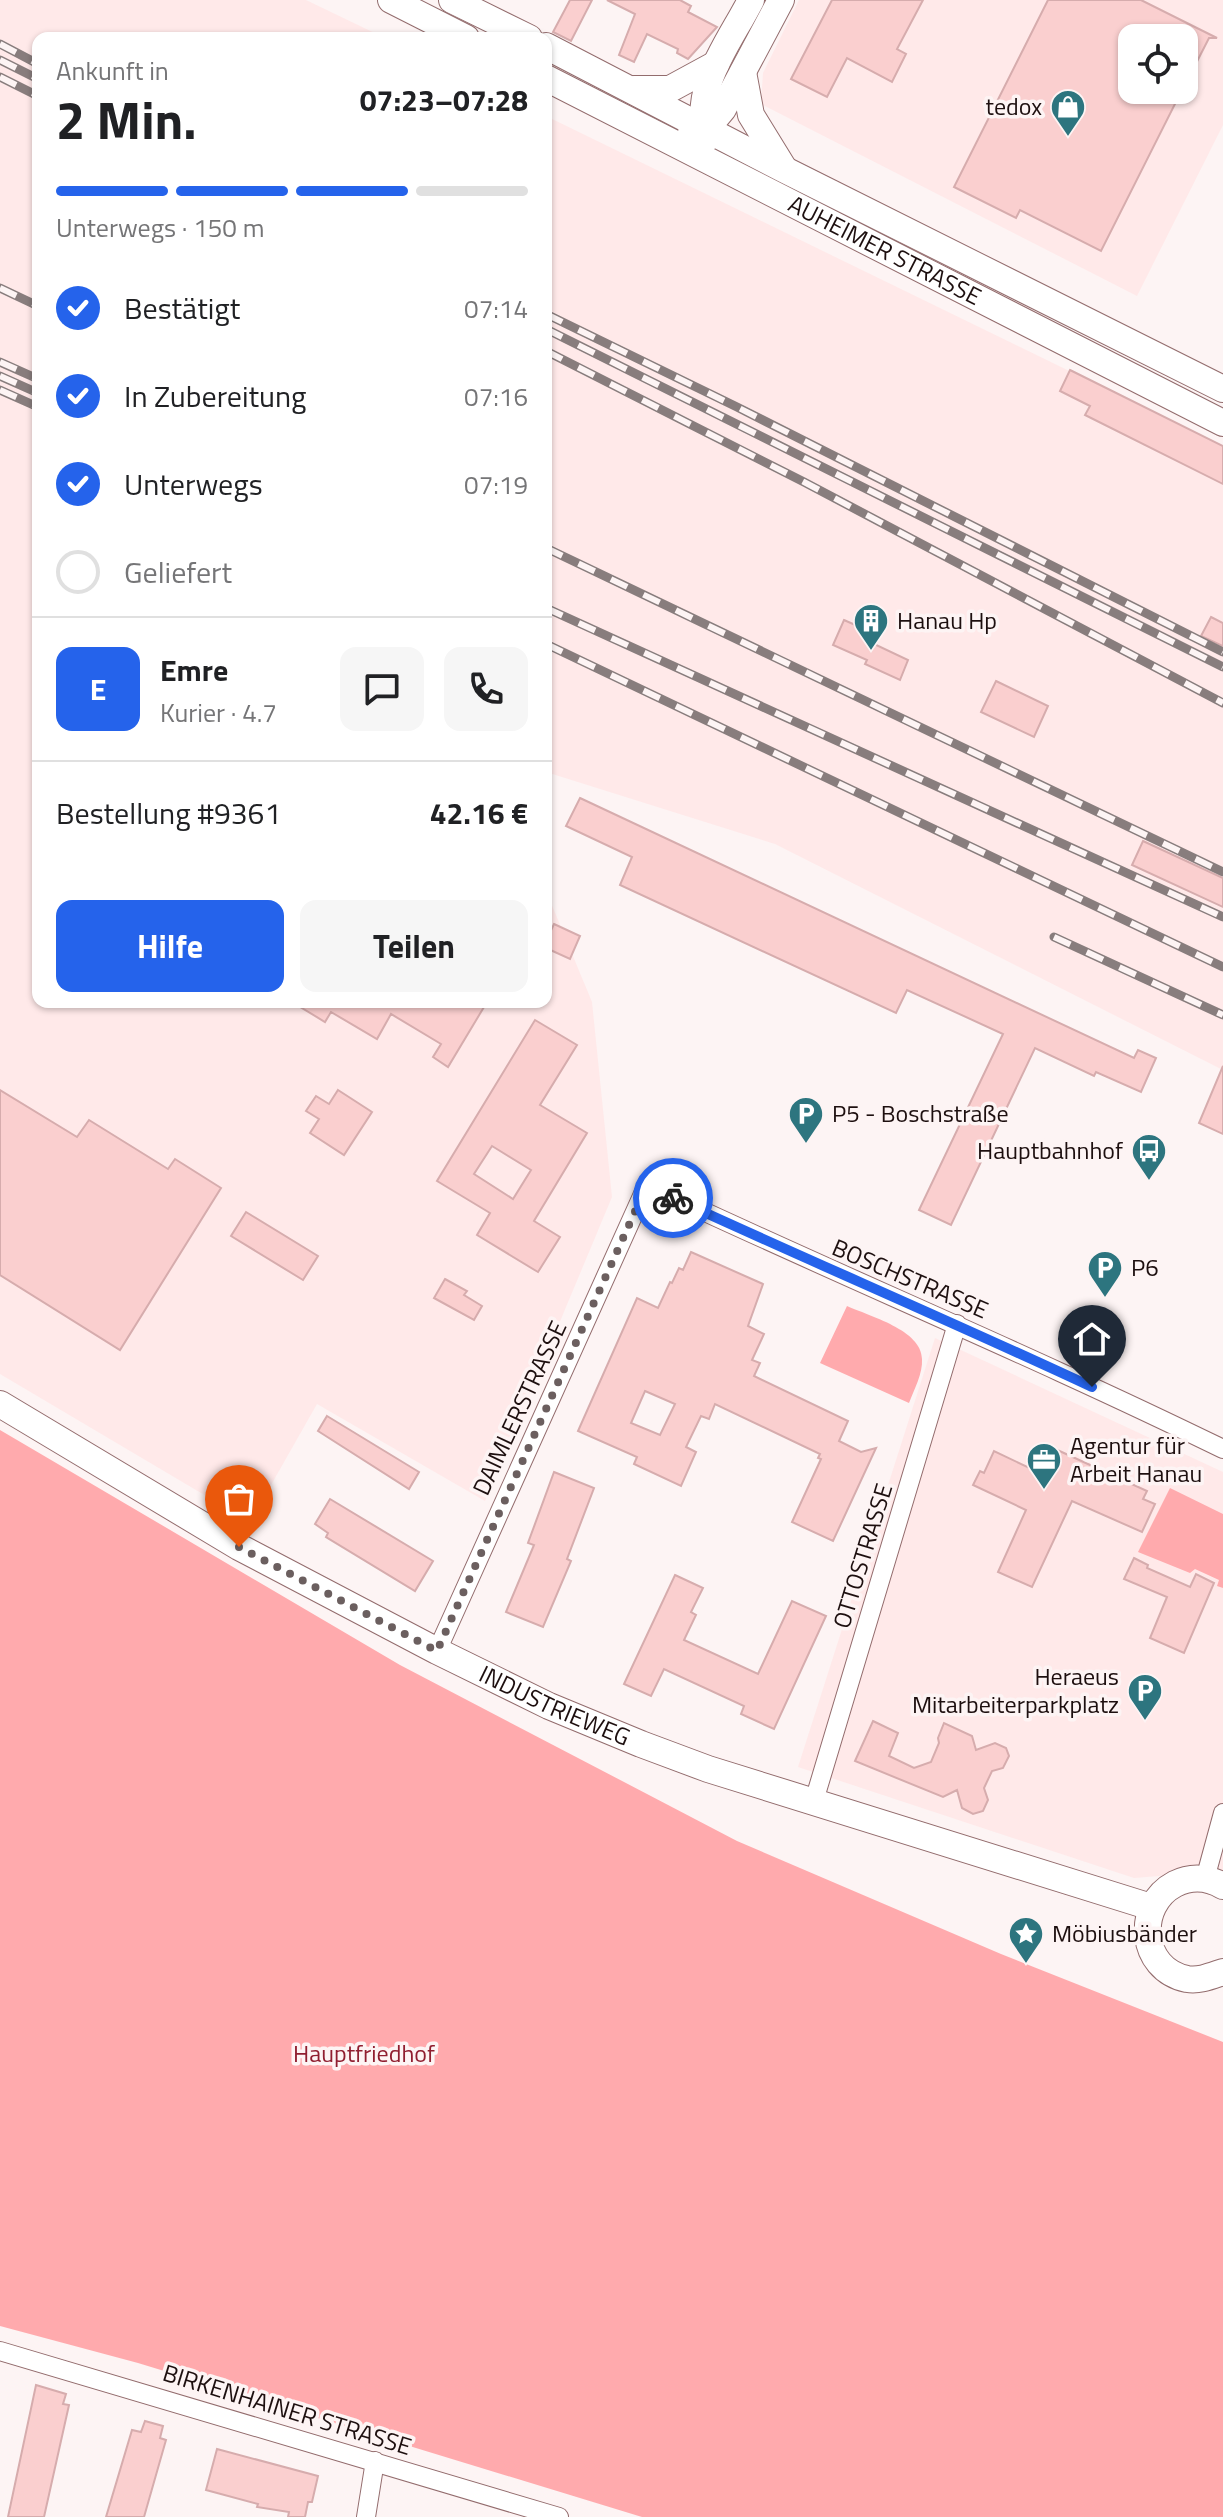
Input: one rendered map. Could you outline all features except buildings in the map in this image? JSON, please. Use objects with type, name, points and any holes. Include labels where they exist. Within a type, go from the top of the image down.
[{"type":"main road","points":[[391,0],[454,32]]},
{"type":"main road","points":[[452,0],[517,32]]},
{"type":"main road","points":[[721,166],[709,148],[701,106],[716,64],[751,0]]},
{"type":"main road","points":[[664,137],[703,128],[718,116],[781,0]]},
{"type":"main road","name":"AUHEIMER STRASSE","points":[[552,49],[785,170],[1223,389]]},
{"type":"main road","points":[[627,88],[670,89],[716,64]]},
{"type":"main road","points":[[743,72],[751,115],[785,170]]},
{"type":"main road","name":"AUHEIMER STRASSE","points":[[552,81],[1223,423]]},
{"type":"main road","name":"INDUSTRIEWEG","points":[[0,1404],[239,1547],[549,1706],[708,1769],[1151,1907]]},
{"type":"main road","points":[[1214,1882],[1184,1880],[1166,1889],[1151,1907],[1146,1927],[1148,1942],[1156,1959],[1171,1972],[1187,1979],[1205,1979],[1223,1972]]},
{"type":"street","name":"BOSCHSTRASSE","points":[[647,1185],[821,1267],[957,1324],[1223,1449]]},
{"type":"street","name":"DAIMLERSTRASSE","points":[[437,1651],[647,1185]]},
{"type":"street","name":"OTTOSTRASSE","points":[[814,1801],[957,1324]]},
{"type":"street","points":[[1214,1882],[1223,1813]]},
{"type":"street","name":"BIRKENHAINER STRASSE","points":[[0,2353],[559,2517]]},
{"type":"street","points":[[366,2517],[375,2461]]},
{"type":"shaded area","points":[[0,0],[306,0],[373,32],[32,32],[32,1008],[552,1008],[552,905],[592,1002],[612,1197],[485,1501],[317,1404],[250,1522],[0,1374]]},
{"type":"shaded area","points":[[799,0],[1223,0],[1223,125],[1137,296],[761,104],[763,73]]},
{"type":"shaded area","points":[[552,119],[1223,446],[1223,1134],[1199,1123],[1221,1069],[775,844],[552,774]]},
{"type":"shaded area","points":[[935,1338],[1223,1472],[1223,1871],[1134,1878],[798,1767]]},
{"type":"green space","points":[[847,1306],[893,1325],[920,1349],[921,1370],[909,1403],[820,1363]]},
{"type":"green space","name":"Hauptfriedhof","points":[[0,1430],[400,1665],[737,1841],[1001,1954],[1223,2042],[1223,2517],[642,2517],[138,2363],[0,2326]]},
{"type":"green space","points":[[1170,1488],[1223,1514],[1223,1588],[1217,1586],[1219,1580],[1195,1569],[1190,1573],[1138,1552]]},
{"type":"railway","points":[[0,44],[32,61]]},
{"type":"railway","points":[[0,60],[32,76]]},
{"type":"railway","points":[[0,77],[32,93]]},
{"type":"railway","points":[[0,288],[32,303]]},
{"type":"railway","points":[[552,317],[1223,652]]},
{"type":"railway","points":[[552,332],[1223,667]]},
{"type":"railway","points":[[552,354],[804,482],[1223,703]]},
{"type":"railway","points":[[0,362],[32,376]]},
{"type":"railway","points":[[0,376],[32,390]]},
{"type":"railway","points":[[0,390],[32,404]]},
{"type":"railway","points":[[552,551],[1223,872]]},
{"type":"railway","points":[[552,611],[1223,917]]},
{"type":"railway","points":[[552,647],[1223,967]]},
{"type":"railway","points":[[1054,937],[1223,1015]]},
{"type":"way so far","points":[[239,1547],[437,1651],[647,1185],[673,1198]]},
{"type":"place","name":"tedox","points":[[1068,138]]},
{"type":"place","name":"Hanau Hp","points":[[871,652]]},
{"type":"place","name":"P5 - Boschstraße","points":[[806,1145]]},
{"type":"place","name":"Hauptbahnhof","points":[[1149,1182]]},
{"type":"place","name":"P6","points":[[1105,1299]]},
{"type":"place","name":"Agentur für Arbeit Hanau","points":[[1044,1491]]},
{"type":"place","name":"Heraeus Mitarbeiterparkplatz","points":[[1145,1722]]},
{"type":"place","name":"Möbiusbänder","points":[[1026,1965]]},
{"type":"route","points":[[673,1198],[1092,1387]]}]
